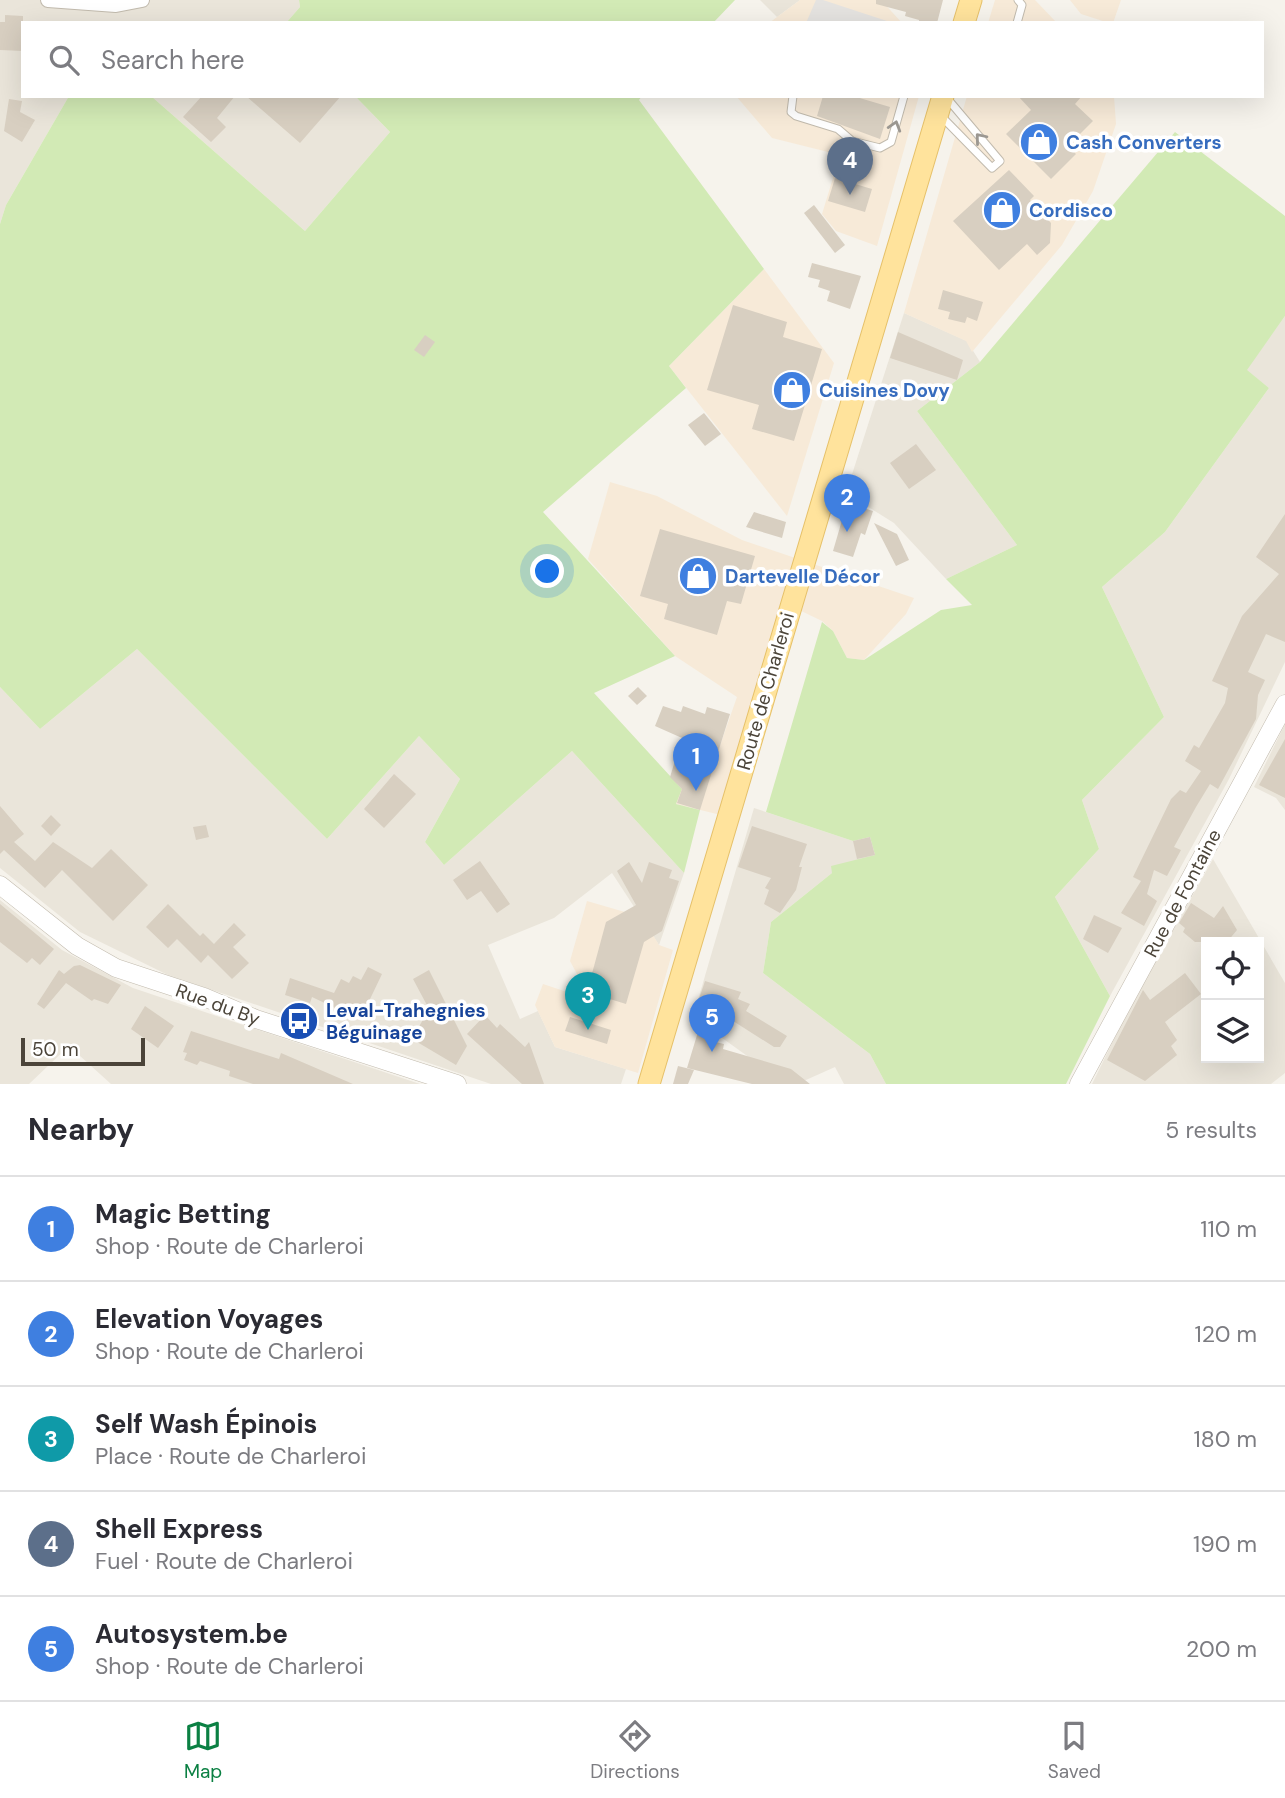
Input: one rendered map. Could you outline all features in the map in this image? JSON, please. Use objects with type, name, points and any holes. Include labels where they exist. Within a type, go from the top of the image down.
[{"type":"main road","points":[[965,21],[971,0]]},
{"type":"main road","name":"Route de Charleroi","points":[[649,1084],[942,102]]},
{"type":"street","points":[[48,0],[116,5],[142,0]]},
{"type":"street","name":"Rue de Fontaine","points":[[1079,1084],[1285,704]]},
{"type":"street","name":"Rue du By","points":[[0,885],[77,946],[116,968],[204,997],[256,1019],[457,1084]]},
{"type":"lane","points":[[1018,0],[1022,5],[1018,21]]},
{"type":"lane","points":[[793,98],[791,112],[796,116],[838,129],[852,141],[880,148],[891,142],[903,98]]},
{"type":"lane","points":[[942,102],[999,161],[992,168],[942,102]]},
{"type":"shaded area","points":[[0,0],[299,0],[300,7],[288,21],[21,21],[21,98],[68,98],[6,205],[0,224]]},
{"type":"shaded area","points":[[760,0],[800,0],[777,17]]},
{"type":"shaded area","points":[[800,0],[881,0],[900,21],[772,21]]},
{"type":"shaded area","points":[[816,0],[823,0],[887,21],[807,21]]},
{"type":"shaded area","points":[[995,0],[1035,0],[1055,21],[989,21]]},
{"type":"shaded area","points":[[1070,0],[1121,0],[1114,21],[1103,21],[1081,14]]},
{"type":"shaded area","points":[[153,98],[357,98],[390,132],[305,231]]},
{"type":"shaded area","points":[[738,98],[918,98],[877,246],[836,231],[822,214],[840,155],[772,138]]},
{"type":"shaded area","points":[[966,98],[1114,98],[1116,124],[1093,191],[1062,245],[972,352],[966,341],[904,313]]},
{"type":"shaded area","points":[[764,269],[834,363],[787,516],[669,366]]},
{"type":"shaded area","points":[[904,313],[967,341],[980,362],[917,411],[1017,545],[946,579],[894,523],[846,493]]},
{"type":"shaded area","points":[[1285,316],[1285,662],[1229,779],[1110,996],[1055,897],[1099,849],[1082,800],[1164,717],[1102,587],[1165,532],[1269,388],[1246,370]]},
{"type":"shaded area","points":[[610,482],[657,496],[742,540],[914,598],[906,614],[864,660],[847,658],[833,631],[822,621],[795,608],[733,818],[676,804],[695,744],[718,751],[737,697],[675,656],[588,559]]},
{"type":"shaded area","points":[[137,649],[327,839],[419,736],[460,779],[425,842],[444,865],[572,751],[684,873],[659,945],[612,873],[554,918],[488,945],[520,1019],[538,1011],[555,1047],[626,1069],[621,1084],[491,1084],[168,975],[80,932],[0,868],[0,687],[40,729]]},
{"type":"shaded area","points":[[1285,724],[1285,810],[1276,798],[1254,787]]},
{"type":"shaded area","points":[[754,808],[853,841],[870,837],[875,855],[832,873],[771,922],[763,973],[870,1054],[886,1084],[844,1084],[835,1067],[797,1084],[750,1058],[693,1017]]},
{"type":"shaded area","points":[[1213,859],[1258,937],[1201,937],[1201,1063],[1264,1063],[1264,947],[1285,983],[1285,1073],[1271,1084],[1092,1084],[1128,1011]]},
{"type":"shaded area","points":[[0,900],[62,950],[133,988],[420,1084],[111,1084],[69,1046],[29,1084],[0,1084]]},
{"type":"shaded area","points":[[587,901],[642,917],[659,945],[673,950],[638,1073],[555,1047],[535,1005],[543,984],[591,1000],[570,961]]},
{"type":"green space","points":[[299,0],[735,0],[715,21],[288,21],[300,7]]},
{"type":"green space","points":[[68,98],[153,98],[305,231],[390,132],[357,98],[640,98],[639,100],[764,269],[669,366],[686,388],[543,512],[675,656],[594,693],[682,789],[676,804],[700,810],[684,873],[572,751],[444,865],[425,842],[460,779],[419,736],[327,839],[137,649],[40,729],[0,687],[0,224],[6,205]]},
{"type":"green space","points":[[1175,132],[1285,216],[1285,316],[1247,370],[1269,388],[1165,532],[1102,587],[1164,717],[1082,800],[1099,849],[1055,897],[1110,996],[1066,1084],[886,1084],[870,1054],[763,973],[771,922],[832,873],[831,866],[875,855],[870,837],[853,841],[766,812],[822,622],[833,631],[847,658],[864,660],[941,610],[972,605],[946,579],[1017,545],[917,411],[980,362]]},
{"type":"building","points":[[876,0],[943,0],[938,21],[919,21],[905,16],[906,12],[876,4]]},
{"type":"building","points":[[5,15],[23,16],[21,51],[0,50],[0,22],[5,22]]},
{"type":"building","points":[[200,98],[233,98],[217,118],[226,127],[211,142],[183,117]]},
{"type":"building","points":[[248,98],[339,98],[300,143]]},
{"type":"building","points":[[822,98],[860,98],[890,107],[880,139],[817,116]]},
{"type":"building","points":[[1020,98],[1080,98],[1075,104],[1093,121],[1068,146],[1076,154],[1051,179],[1006,134],[1031,110]]},
{"type":"building","points":[[9,99],[22,101],[20,112],[35,120],[22,142],[4,131]]},
{"type":"building","name":"Cordisco","points":[[1009,170],[1034,196],[1030,200],[1051,223],[1050,243],[1037,255],[1027,244],[999,270],[953,221]]},
{"type":"building","points":[[835,178],[872,189],[865,212],[828,201]]},
{"type":"building","points":[[814,205],[845,245],[835,253],[804,213]]},
{"type":"building","points":[[812,263],[861,276],[850,309],[827,301],[830,291],[818,287],[820,280],[808,277]]},
{"type":"building","points":[[943,290],[983,302],[977,321],[967,317],[965,323],[948,319],[950,312],[938,309]]},
{"type":"building","points":[[733,305],[787,322],[783,337],[822,349],[794,441],[752,429],[759,405],[707,390]]},
{"type":"building","points":[[898,332],[963,360],[957,380],[890,358]]},
{"type":"building","points":[[425,335],[435,342],[424,357],[414,350]]},
{"type":"building","points":[[704,413],[721,434],[705,446],[688,425]]},
{"type":"building","points":[[916,444],[936,470],[909,489],[890,463]]},
{"type":"building","points":[[847,503],[873,511],[865,535],[861,533],[853,557],[833,551]]},
{"type":"building","points":[[754,512],[786,522],[782,538],[746,527]]},
{"type":"building","points":[[1285,514],[1285,642],[1266,634],[1248,672],[1265,680],[1258,695],[1256,719],[1218,789],[1210,784],[1196,807],[1174,847],[1181,850],[1167,876],[1154,870],[1147,894],[1157,901],[1144,926],[1121,913],[1141,881],[1133,877],[1171,799],[1180,790],[1186,793],[1201,771],[1185,761],[1194,745],[1199,748],[1225,703],[1228,688],[1212,681],[1242,616],[1279,574],[1256,557]]},
{"type":"building","points":[[874,523],[897,534],[909,560],[896,566]]},
{"type":"building","name":"Dartevelle Décor","points":[[660,529],[755,556],[741,604],[727,601],[717,635],[664,619],[668,604],[640,596]]},
{"type":"building","points":[[638,687],[647,696],[637,705],[628,696]]},
{"type":"building","points":[[663,706],[681,712],[683,706],[705,714],[707,707],[730,714],[700,810],[677,803],[682,789],[670,777],[682,738],[655,726]]},
{"type":"building","points":[[1285,739],[1285,798],[1259,785]]},
{"type":"building","points":[[394,774],[416,794],[384,828],[364,809]]},
{"type":"building","points":[[0,806],[24,834],[14,842],[35,861],[53,842],[92,868],[111,849],[148,885],[113,921],[62,870],[45,888],[4,850],[0,854]]},
{"type":"building","points":[[51,815],[61,825],[51,836],[41,826]]},
{"type":"building","points":[[206,825],[209,837],[196,840],[193,827]]},
{"type":"building","points":[[752,826],[807,844],[799,867],[802,867],[796,890],[780,913],[764,904],[769,890],[765,888],[771,878],[738,867]]},
{"type":"building","points":[[870,837],[875,855],[857,859],[853,841]]},
{"type":"building","points":[[480,861],[510,904],[497,913],[481,891],[467,900],[453,880]]},
{"type":"building","points":[[629,862],[642,883],[649,862],[672,870],[669,878],[679,881],[662,931],[644,942],[626,1004],[587,992],[606,922],[636,905],[617,871]]},
{"type":"building","points":[[1191,903],[1214,918],[1223,906],[1237,930],[1231,937],[1201,937],[1201,942],[1195,942],[1183,932],[1185,928],[1179,923]]},
{"type":"building","points":[[0,904],[54,949],[40,965],[32,958],[27,963],[0,942]]},
{"type":"building","points":[[168,904],[200,936],[203,933],[214,944],[234,923],[246,935],[233,947],[249,963],[232,979],[208,955],[201,963],[177,939],[168,948],[146,927]]},
{"type":"building","points":[[1094,915],[1122,928],[1108,953],[1083,939]]},
{"type":"building","points":[[80,965],[121,985],[108,1004],[94,999],[92,1001],[66,983],[44,1009],[37,1004],[59,970],[64,974]]},
{"type":"building","points":[[368,967],[382,974],[360,1020],[312,997],[310,1003],[285,995],[290,978],[334,993],[341,979],[349,983],[353,976],[361,980]]},
{"type":"building","points":[[429,970],[467,1046],[456,1065],[412,1039],[429,1009],[413,979]]},
{"type":"building","points":[[1185,973],[1201,994],[1165,1022],[1177,1040],[1171,1046],[1177,1055],[1145,1081],[1107,1060],[1143,990],[1150,1000]]},
{"type":"building","points":[[705,981],[741,992],[738,999],[750,1004],[746,1011],[787,1036],[780,1047],[774,1047],[719,1012],[711,1041],[724,1044],[723,1049],[791,1069],[810,1084],[752,1084],[687,1068],[701,1022],[693,1017]]},
{"type":"building","points":[[145,1006],[174,1026],[158,1048],[131,1029]]},
{"type":"building","points":[[485,1015],[497,1028],[500,1024],[525,1047],[529,1042],[544,1084],[522,1084],[467,1034]]},
{"type":"building","points":[[570,1017],[611,1030],[607,1044],[565,1031]]},
{"type":"building","points":[[191,1031],[279,1059],[281,1053],[353,1084],[253,1084],[229,1076],[230,1071],[200,1061],[197,1065],[184,1060],[187,1053],[183,1052]]},
{"type":"building","points":[[678,1066],[694,1070],[688,1084],[673,1084]]},
{"type":"place","name":"Cash Converters","points":[[1039,142]]},
{"type":"place","name":"Shell Express","points":[[850,195]]},
{"type":"place","name":"Cordisco","points":[[1002,210]]},
{"type":"place","name":"Cuisines Dovy","points":[[792,390]]},
{"type":"place","name":"Elevation Voyages","points":[[847,532]]},
{"type":"place","name":"Dartevelle Décor","points":[[698,576]]},
{"type":"place","name":"Magic Betting","points":[[696,791]]},
{"type":"place","name":"Leval-Trahegnies Béguinage","points":[[299,1021]]},
{"type":"place","name":"Self Wash Épinois","points":[[588,1030]]},
{"type":"place","name":"Autosystem.be","points":[[712,1052]]}]
